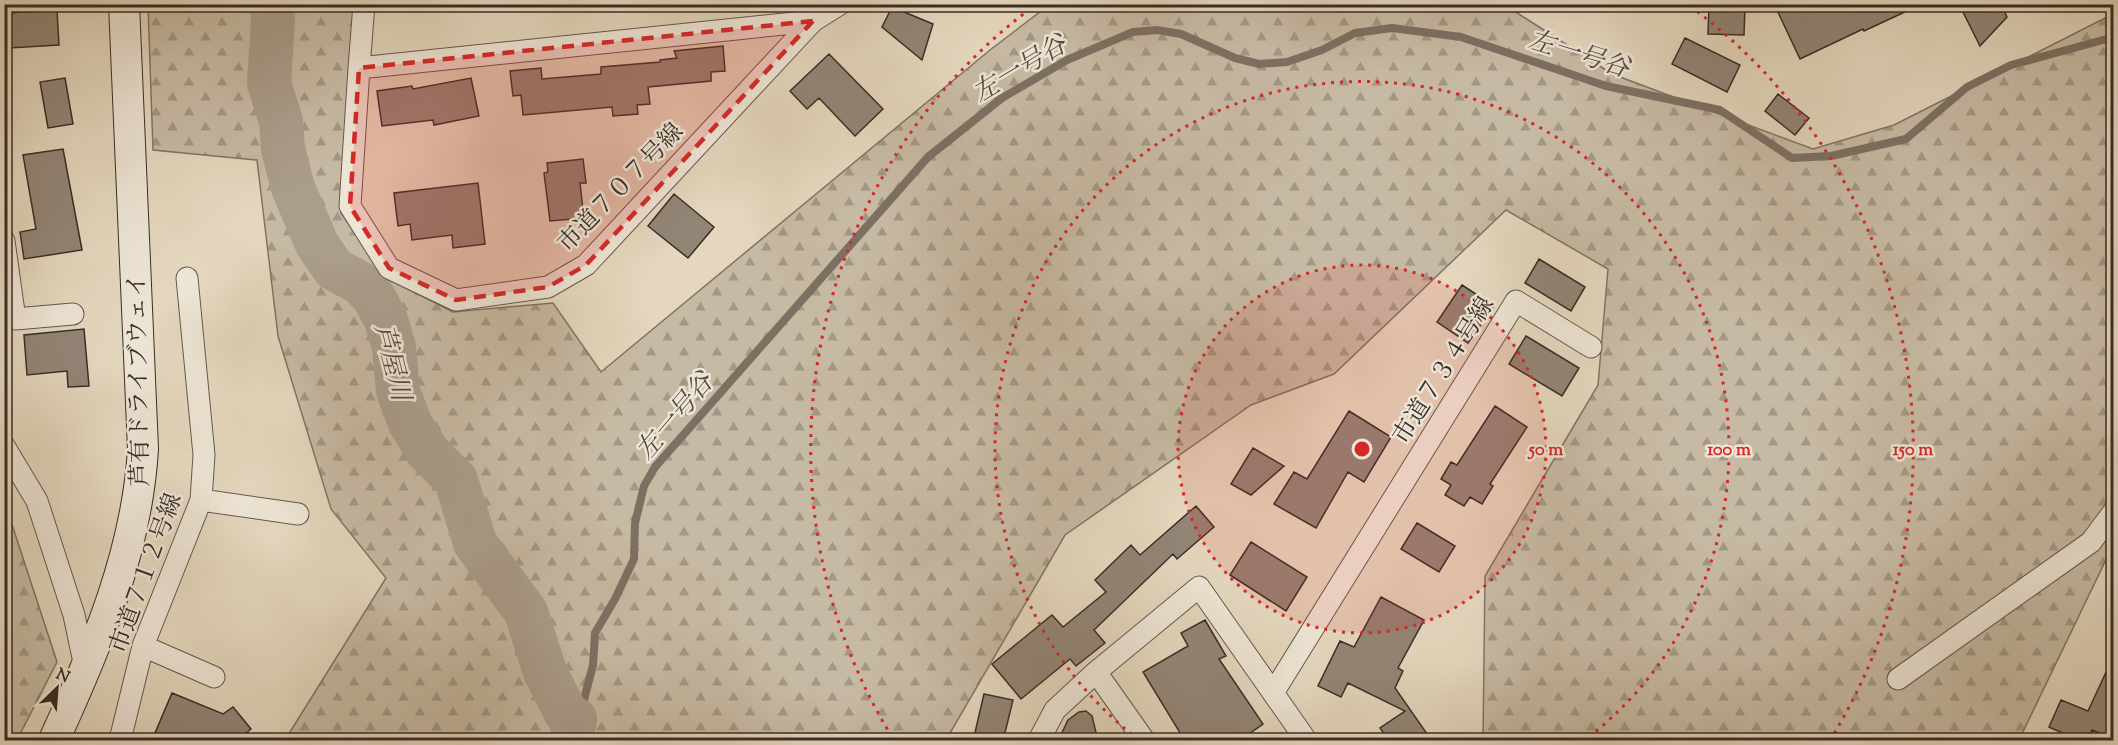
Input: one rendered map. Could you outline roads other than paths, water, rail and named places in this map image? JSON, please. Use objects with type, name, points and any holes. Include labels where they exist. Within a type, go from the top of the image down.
[{"type":"street","name":"芦有ドライブウェイ","points":[[57,739],[86,670],[126,556],[140,491],[143,450],[124,4]]},
{"type":"street","name":"市道７０７号線","points":[[364,4],[350,206],[389,268],[456,300],[549,287],[586,265],[813,21],[840,4]]},
{"type":"street","points":[[359,68],[813,21]]},
{"type":"street","points":[[4,241],[15,319],[73,314]]},
{"type":"street","name":"市道７１２号線","points":[[120,741],[143,646],[201,500],[204,455],[187,278]]},
{"type":"street","name":"市道７３４号線","points":[[1273,693],[1516,301],[1591,347]]},
{"type":"street","points":[[4,446],[37,501],[75,615],[86,670]]},
{"type":"street","points":[[201,500],[298,514]]},
{"type":"street","points":[[1898,679],[2091,542],[2114,511]]},
{"type":"street","points":[[1039,741],[1055,710],[1096,672],[1199,587],[1306,741]]},
{"type":"street","points":[[143,646],[214,677]]},
{"type":"street","points":[[1096,672],[1144,741]]},
{"type":"waterway","name":"芦屋川","points":[[271,4],[273,21],[269,83],[281,121],[283,149],[293,188],[317,244],[334,269],[360,283],[373,296],[386,320],[394,347],[398,391],[410,423],[427,451],[456,480],[475,543],[526,612],[545,672],[566,713],[575,719],[571,740]]},
{"type":"waterway","name":"左一号谷","points":[[575,719],[581,711],[593,665],[595,633],[615,599],[634,559],[635,523],[644,486],[655,467],[928,157],[1002,98],[1067,60],[1133,32],[1157,30],[1181,34],[1235,58],[1259,64],[1287,62],[1322,50],[1355,33],[1392,28],[1461,37],[1606,86],[1720,110],[1792,158],[1831,156],[1906,139],[1967,87],[2011,65],[2114,37]]}]
